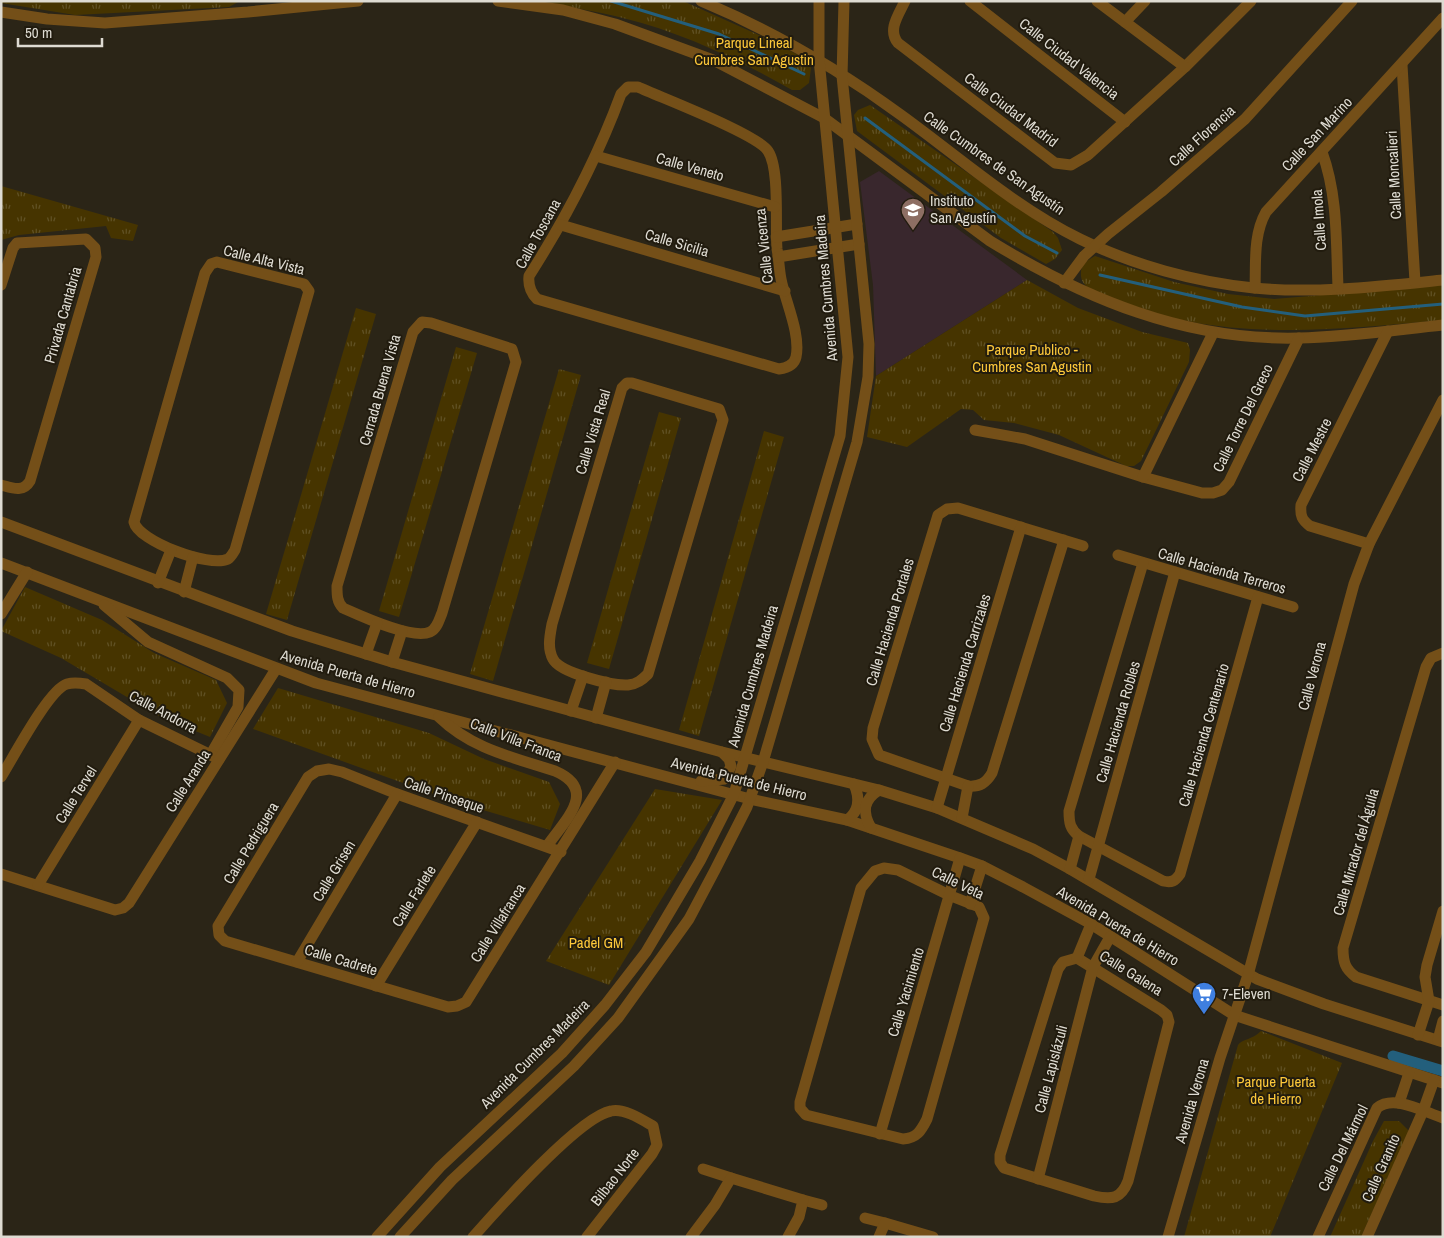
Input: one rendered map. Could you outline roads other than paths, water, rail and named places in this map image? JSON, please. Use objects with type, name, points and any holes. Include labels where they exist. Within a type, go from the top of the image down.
[{"type":"street","points":[[1,12],[48,19],[105,23],[248,7],[358,1]]},
{"type":"street","points":[[498,1],[563,10],[670,42],[713,60],[824,118],[990,241],[1064,283],[1133,312],[1213,333],[1299,338],[1443,325]]},
{"type":"street","name":"Calle Cumbres de San Agustín","points":[[701,1],[756,25],[819,59],[899,114],[1010,197],[1060,228],[1095,246],[1133,260],[1203,280],[1255,288],[1338,287],[1443,280]]},
{"type":"street","name":"Avenida Cumbres Madeira","points":[[377,1237],[440,1167],[562,1053],[605,1005],[646,952],[672,911],[700,862],[734,794],[840,436],[848,357],[839,247],[819,59],[818,1]]},
{"type":"street","points":[[400,1237],[452,1180],[574,1066],[618,1018],[689,919],[750,799],[763,762],[858,442],[868,377],[869,344],[842,76],[844,1]]},
{"type":"street","name":"Calle Ciudad Madrid","points":[[905,1],[893,28],[892,34],[898,43],[1054,163],[1071,165],[1125,122],[1185,67],[1250,1]]},
{"type":"street","name":"Calle Ciudad Valencia","points":[[970,1],[1125,122]]},
{"type":"street","points":[[1097,1],[1185,67]]},
{"type":"street","points":[[1125,22],[1145,1]]},
{"type":"street","name":"Calle Florencia","points":[[1064,283],[1095,246],[1206,155],[1246,119],[1352,1]]},
{"type":"street","name":"Calle San Marino","points":[[1255,288],[1260,223],[1277,198],[1402,66],[1443,18]]},
{"type":"street","name":"Calle Moncalieri","points":[[1402,66],[1415,282]]},
{"type":"street","name":"Calle Toscana","points":[[759,142],[634,86],[628,87],[621,94],[596,156],[560,225],[529,276],[530,288],[537,299],[779,369]]},
{"type":"street","name":"Calle Vicenza","points":[[759,142],[767,149],[773,162],[778,257],[784,291],[792,315],[796,358],[791,366],[779,369]]},
{"type":"street","name":"Calle Imola","points":[[1322,152],[1331,178],[1335,205],[1338,287]]},
{"type":"street","name":"Calle Veneto","points":[[596,156],[776,207]]},
{"type":"street","points":[[776,237],[857,224]]},
{"type":"street","name":"Calle Sicilia","points":[[560,225],[784,291]]},
{"type":"street","name":"Privada Cantabria","points":[[1,285],[13,248],[17,243],[86,239],[95,248],[96,257],[30,481],[24,488],[18,489],[1,485]]},
{"type":"street","points":[[778,257],[859,244]]},
{"type":"street","name":"Calle Alta Vista","points":[[223,262],[304,284],[307,286],[309,296],[235,550],[229,558],[221,561],[193,557],[171,550],[138,530],[134,522],[205,272],[210,264],[223,262]]},
{"type":"street","name":"Cerrada Buena Vista","points":[[422,322],[431,323],[512,349],[516,362],[438,625],[432,632],[424,634],[402,631],[377,623],[338,604],[338,586],[413,332],[422,322]]},
{"type":"street","name":"Calle Mestre","points":[[1369,544],[1310,526],[1303,521],[1300,514],[1301,505],[1388,331]]},
{"type":"street","points":[[1143,477],[1213,333]]},
{"type":"street","name":"Calle Torre Del Greco","points":[[975,430],[1025,439],[1143,477],[1202,493],[1213,493],[1222,490],[1229,482],[1299,338]]},
{"type":"street","name":"Calle Vista Real","points":[[632,383],[719,409],[723,420],[648,674],[640,682],[628,685],[606,682],[583,676],[559,666],[553,659],[549,648],[552,624],[622,388],[624,385],[632,383]]},
{"type":"street","name":"Calle Verona","points":[[1248,975],[1343,616],[1369,544],[1443,400]]},
{"type":"street","name":"Calle Hacienda Portales","points":[[946,777],[888,760],[879,755],[874,749],[872,739],[876,719],[938,515],[947,509],[958,508],[1021,527]]},
{"type":"street","name":"Avenida Puerta de Hierro","points":[[1,522],[158,583],[292,631],[392,662],[722,752],[879,790],[937,808],[1033,849],[1070,868],[1248,975],[1324,1004],[1440,1041]]},
{"type":"street","points":[[1021,527],[1083,546]]},
{"type":"street","name":"Calle Hacienda Carrizales","points":[[937,808],[1021,527]]},
{"type":"street","points":[[946,777],[968,786],[977,786],[983,784],[992,773],[1064,540]]},
{"type":"street","points":[[158,583],[171,550]]},
{"type":"street","name":"Calle Hacienda Terreros","points":[[1118,555],[1293,607]]},
{"type":"street","points":[[184,592],[193,557]]},
{"type":"street","name":"Avenida Puerta de Hierro","points":[[1,563],[316,684],[750,799],[847,820],[960,858],[982,866],[1090,924],[1234,1015],[1438,1082]]},
{"type":"street","name":"Calle Hacienda Robles","points":[[1079,836],[1072,830],[1069,821],[1069,811],[1143,563]]},
{"type":"street","points":[[1,614],[27,572]]},
{"type":"street","name":"Calle Hacienda Robles","points":[[1090,879],[1175,572]]},
{"type":"street","name":"Calle Hacienda Centenario","points":[[1099,847],[1163,881],[1170,882],[1176,880],[1180,874],[1258,597]]},
{"type":"street","name":"Calle Aranda","points":[[100,601],[121,621],[148,642],[227,678],[239,690],[238,707],[215,756]]},
{"type":"street","points":[[366,654],[377,623]]},
{"type":"street","points":[[392,662],[402,631]]},
{"type":"street","name":"Calle Mirador del Águila","points":[[1443,653],[1432,658],[1426,667],[1343,948],[1344,962],[1348,971],[1356,977],[1443,1005]]},
{"type":"street","name":"Calle Aranda","points":[[38,885],[115,910],[123,908],[129,903],[215,756],[276,669]]},
{"type":"street","points":[[571,711],[583,676]]},
{"type":"street","name":"Calle Andorra","points":[[1,777],[52,695],[67,684],[77,682],[86,684],[139,720],[215,756]]},
{"type":"street","points":[[596,718],[606,682]]},
{"type":"street","name":"Calle Villa Franca","points":[[438,716],[455,732],[469,741],[555,771],[567,776],[575,784],[577,791],[576,803],[547,846]]},
{"type":"street","name":"Calle Tervel","points":[[38,885],[139,720]]},
{"type":"street","points":[[684,781],[714,782],[724,779],[731,766],[722,752]]},
{"type":"street","points":[[561,852],[616,762]]},
{"type":"street","name":"Calle Pinseque","points":[[317,771],[342,772],[397,794],[561,852]]},
{"type":"street","name":"Calle Pedriguera","points":[[219,935],[218,926],[308,777],[317,771]]},
{"type":"street","points":[[847,820],[852,817],[858,806],[857,792],[854,784]]},
{"type":"street","points":[[962,818],[968,786]]},
{"type":"street","points":[[871,828],[865,818],[864,807],[871,795],[879,790]]},
{"type":"street","name":"Calle Grisen","points":[[297,962],[397,794]]},
{"type":"street","name":"Calle Farlete","points":[[376,986],[477,822]]},
{"type":"street","points":[[1070,868],[1079,836],[1099,847]]},
{"type":"street","name":"Calle Villafranca","points":[[457,1006],[466,1002],[561,852]]},
{"type":"street","name":"Calle Yacimiento","points":[[880,1134],[951,896],[960,858]]},
{"type":"street","points":[[970,904],[982,866]]},
{"type":"street","name":"Calle Veta","points":[[884,868],[898,870],[970,904],[979,907],[984,918],[927,1119],[913,1138],[903,1139],[806,1115],[800,1108],[800,1102],[861,888],[875,871],[884,868]]},
{"type":"street","points":[[1,874],[38,885]]},
{"type":"street","points":[[1418,1034],[1428,1001],[1425,977],[1443,911]]},
{"type":"street","points":[[1077,958],[1090,924]]},
{"type":"street","name":"Calle Cadrete","points":[[219,935],[224,941],[448,1007],[457,1006]]},
{"type":"street","name":"Calle Lapislázuli","points":[[1038,1178],[1093,967],[1110,937]]},
{"type":"street","name":"Calle Galena","points":[[1077,958],[1093,967],[1167,1015],[1169,1031],[1124,1190],[1116,1198],[1107,1199],[1004,1168],[1000,1162],[1000,1155],[1058,969],[1063,962],[1077,958]]},
{"type":"street","name":"Avenida Verona","points":[[1168,1237],[1217,1067],[1248,975]]},
{"type":"street","points":[[1440,1041],[1443,1022]]},
{"type":"street","points":[[1408,1073],[1398,1103],[1443,1118]]},
{"type":"street","name":"Calle Granito","points":[[1367,1237],[1423,1111],[1438,1082]]},
{"type":"street","name":"Calle Del Mármol","points":[[1318,1237],[1378,1108],[1383,1104],[1398,1103]]},
{"type":"street","name":"Bilbao Norte","points":[[474,1237],[520,1185],[568,1139],[601,1114],[621,1110],[653,1126],[657,1144],[652,1154],[587,1237]]},
{"type":"street","points":[[704,1170],[822,1205]]},
{"type":"street","points":[[691,1237],[715,1205],[731,1178]]},
{"type":"street","points":[[788,1237],[799,1218],[803,1200]]},
{"type":"street","points":[[865,1218],[933,1237]]},
{"type":"street","points":[[879,1237],[886,1223]]},
{"type":"waterway","points":[[611,1],[719,34],[804,74]]},
{"type":"waterway","points":[[865,118],[1025,236],[1057,253]]},
{"type":"waterway","points":[[1100,275],[1242,307],[1305,316],[1443,304]]},
{"type":"waterway","points":[[1393,1056],[1443,1071]]},
{"type":"place","name":"Instituto San Agustín","points":[[913,231]]},
{"type":"place","name":"7-Eleven","points":[[1204,1015]]},
{"type":"park label","name":"Parque Lineal Cumbres San Agustin","points":[[754,52]]},
{"type":"park label","name":"Parque Publico - Cumbres San Agustin","points":[[1032,358]]},
{"type":"park label","name":"Padel GM","points":[[596,943]]},
{"type":"park label","name":"Parque Puerta de Hierro","points":[[1276,1090]]}]
